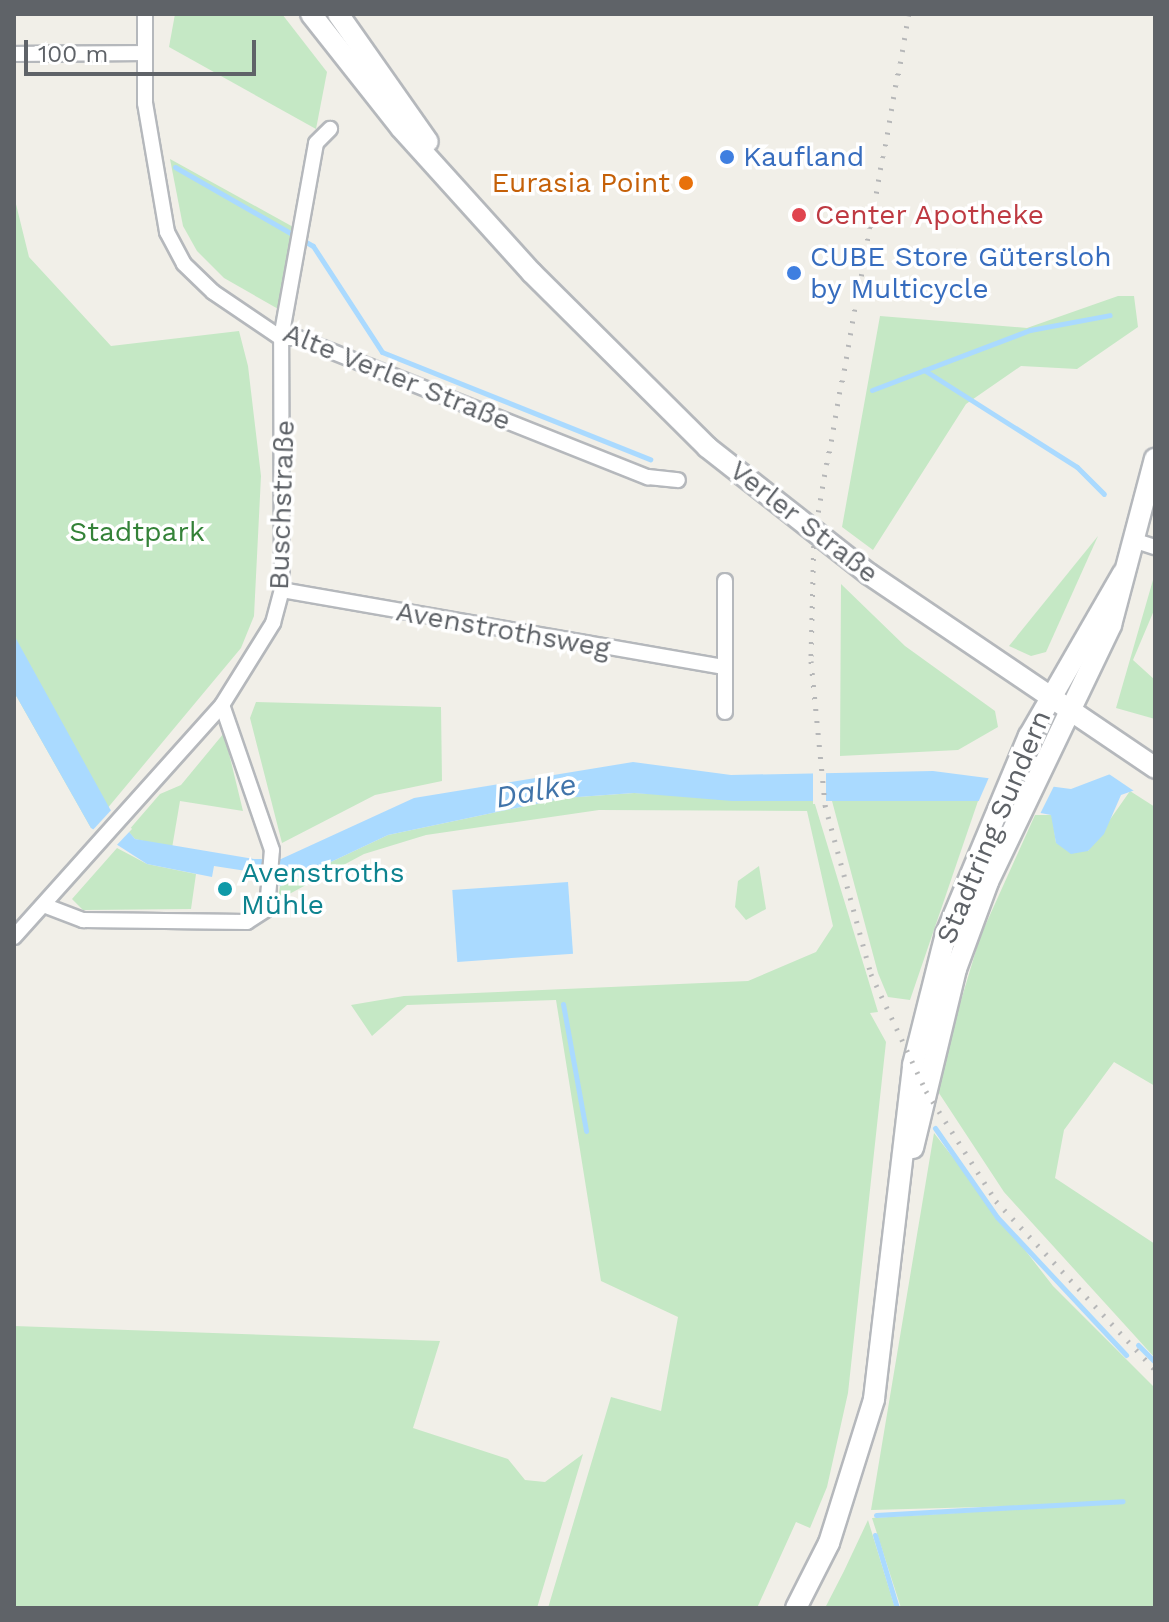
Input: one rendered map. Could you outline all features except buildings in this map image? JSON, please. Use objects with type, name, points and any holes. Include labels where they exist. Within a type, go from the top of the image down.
[{"type":"main road","name":"Verler Straße","points":[[311,14],[493,229],[707,447],[814,534],[1049,699],[1155,768]]},
{"type":"main road","name":"Verler Straße","points":[[338,14],[493,229]]},
{"type":"main road","name":"Stadtring Sundern","points":[[894,1242],[956,969],[1021,813],[1111,625],[1155,459]]},
{"type":"main road","name":"Stadtring Sundern","points":[[796,1608],[846,1495],[874,1399],[910,1079],[933,975],[995,810],[1011,776],[1049,699],[1123,573]]},
{"type":"main road","name":"Stadtring Sundern","points":[[809,1608],[844,1521],[846,1495]]},
{"type":"street","name":"Alte Verler Straße","points":[[146,17],[143,53],[167,232],[184,264],[213,292],[281,338],[298,338],[648,477],[678,480]]},
{"type":"street","points":[[14,54],[143,53]]},
{"type":"street","name":"Buschstraße","points":[[14,937],[95,852],[222,705],[260,655],[282,590],[281,338],[316,143],[330,129]]},
{"type":"street","points":[[1133,540],[1155,547]]},
{"type":"street","points":[[725,581],[725,712]]},
{"type":"street","name":"Avenstrothsweg","points":[[282,590],[723,667]]},
{"type":"street","points":[[46,906],[83,920],[247,922],[267,909],[272,855],[222,705]]},
{"type":"green space","points":[[175,14],[282,14],[327,72],[316,129],[169,47]]},
{"type":"green space","points":[[170,159],[295,228],[280,310],[224,278],[197,251],[183,226]]},
{"type":"green space","name":"Stadtpark","points":[[14,196],[29,257],[111,346],[239,331],[248,366],[261,476],[254,616],[241,648],[91,828],[14,692]]},
{"type":"green space","points":[[1118,296],[1134,296],[1138,327],[1077,369],[1021,366],[966,404],[873,550],[842,527],[880,316],[1027,328]]},
{"type":"green space","points":[[1098,536],[1046,652],[1031,656],[1009,646]]},
{"type":"green space","points":[[1155,573],[1155,608],[1133,660],[1155,680],[1155,719],[1116,708]]},
{"type":"green space","points":[[841,584],[905,646],[995,711],[998,727],[958,750],[840,756]]},
{"type":"green space","points":[[256,702],[441,707],[442,781],[375,795],[282,843],[250,718]]},
{"type":"green space","points":[[224,733],[243,811],[180,801],[172,848],[135,839],[128,831],[160,794],[181,785]]},
{"type":"green space","points":[[1130,791],[1155,807],[1155,1086],[1114,1062],[1064,1130],[1055,1178],[1155,1244],[1155,1358],[1004,1192],[935,1087],[980,937],[1035,815],[1052,815],[1056,843],[1088,851]]},
{"type":"green space","points":[[634,793],[814,801],[878,1012],[870,1013],[886,1042],[848,1393],[827,1487],[810,1528],[796,1522],[757,1608],[548,1608],[611,1397],[661,1411],[678,1317],[601,1281],[556,1000],[407,1005],[372,1036],[351,1005],[404,996],[748,981],[816,952],[833,926],[807,811],[599,810],[426,835],[364,854],[278,900],[280,886],[388,835],[564,798]]},
{"type":"green space","points":[[832,801],[978,801],[910,1000],[888,997],[878,973]]},
{"type":"green space","points":[[117,848],[147,864],[196,874],[191,909],[83,910],[72,899]]},
{"type":"green space","points":[[759,866],[766,909],[746,920],[735,907],[738,881]]},
{"type":"green space","points":[[934,1133],[1053,1286],[1155,1388],[1155,1608],[901,1608],[872,1518],[1125,1503],[871,1510]]},
{"type":"green space","points":[[14,1326],[440,1341],[413,1428],[508,1459],[525,1480],[545,1482],[583,1454],[537,1608],[14,1608]]},
{"type":"green space","points":[[868,1520],[895,1608],[825,1608],[844,1571]]},
{"type":"water","name":"Dalke","points":[[14,635],[110,809],[135,839],[254,859],[281,859],[414,798],[633,762],[731,775],[933,771],[1071,789],[1155,757],[1155,783],[1121,795],[1104,834],[1088,851],[1071,854],[1056,843],[1051,815],[978,801],[732,801],[634,793],[564,798],[388,835],[280,886],[253,872],[214,866],[212,877],[147,864],[91,828],[14,692]]},
{"type":"water","points":[[568,882],[573,954],[457,962],[452,890]]},
{"type":"pier","points":[[1155,753],[1155,787],[1137,793],[1103,770]]},
{"type":"pier","points":[[813,772],[826,772],[826,804],[813,804]]},
{"type":"pier","points":[[990,775],[1055,784],[1040,814],[977,805]]},
{"type":"pier","points":[[114,807],[132,829],[113,849],[91,832]]},
{"type":"waterway","points":[[175,167],[313,246],[382,352],[650,459]]},
{"type":"waterway","points":[[872,390],[1030,330],[1110,315]]},
{"type":"waterway","points":[[924,370],[1077,467],[1104,494]]},
{"type":"waterway","points":[[563,1004],[586,1131]]},
{"type":"waterway","points":[[935,1128],[997,1217],[1126,1355]]},
{"type":"waterway","points":[[1138,1345],[1155,1362]]},
{"type":"waterway","points":[[876,1515],[1123,1501]]},
{"type":"waterway","points":[[875,1535],[897,1608]]},
{"type":"railway","points":[[909,14],[814,534],[811,661],[825,805],[871,974],[926,1091],[996,1201],[1155,1370]]},
{"type":"place","name":"Kaufland","points":[[727,157]]},
{"type":"place","name":"Eurasia Point","points":[[686,183]]},
{"type":"place","name":"Center Apotheke","points":[[799,215]]},
{"type":"place","name":"CUBE Store Gütersloh by Multicycle","points":[[794,273]]},
{"type":"place","name":"Avenstroths Mühle","points":[[225,889]]}]
